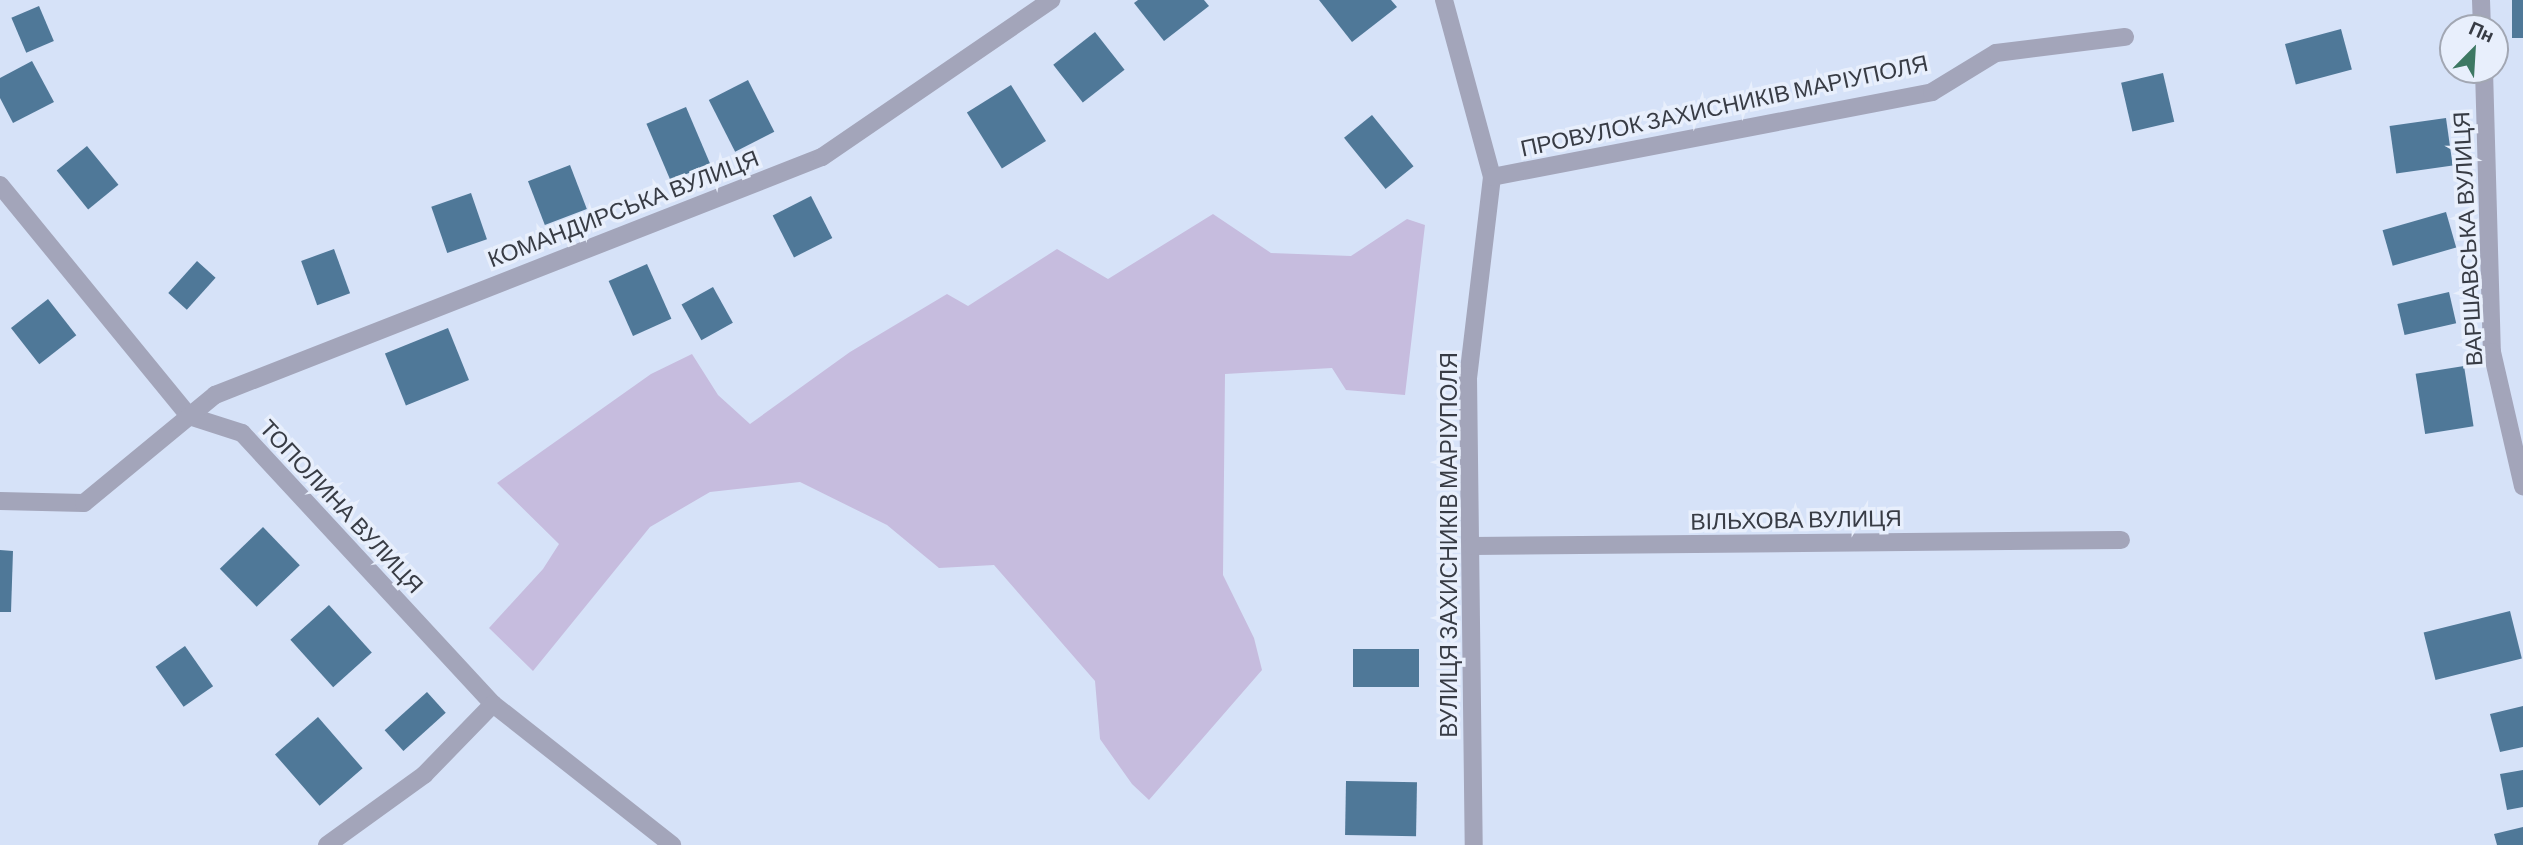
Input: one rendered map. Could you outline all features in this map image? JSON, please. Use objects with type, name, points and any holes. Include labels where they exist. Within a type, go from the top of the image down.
[{"type":"street","name":"КОМАНДИРСЬКА ВУЛИЦЯ","points":[[0,501],[85,503],[215,395],[822,156],[1051,0]]},
{"type":"street","name":"ВУЛИЦЯ ЗАХИСНИКІВ МАРІУПОЛЯ","points":[[1444,0],[1492,177],[1468,377],[1474,845]]},
{"type":"street","name":"ПРОВУЛОК ЗАХИСНИКІВ МАРІУПОЛЯ","points":[[1492,177],[1932,92],[1996,53],[2125,37]]},
{"type":"street","name":"ВАРШАВСЬКА ВУЛИЦЯ","points":[[2484,84],[2492,352],[2523,486]]},
{"type":"street","points":[[0,185],[189,416]]},
{"type":"street","name":"ТОПОЛИНА ВУЛИЦЯ","points":[[189,416],[242,433],[494,704],[672,845]]},
{"type":"street","name":"ВІЛЬХОВА ВУЛИЦЯ","points":[[1472,547],[2121,540]]},
{"type":"street","points":[[327,845],[424,775],[494,704]]},
{"type":"shaded area","points":[[1213,214],[1271,253],[1351,256],[1407,219],[1425,225],[1405,395],[1346,390],[1332,368],[1225,374],[1223,575],[1254,638],[1262,670],[1149,800],[1132,784],[1100,739],[1095,681],[994,565],[939,568],[887,525],[800,482],[710,492],[650,527],[533,671],[489,628],[543,569],[559,544],[497,483],[651,374],[692,354],[718,395],[750,424],[850,352],[947,294],[968,306],[1057,249],[1108,279]]},
{"type":"building","points":[[1138,0],[1204,0],[1209,6],[1164,41],[1134,3]]},
{"type":"building","points":[[1319,0],[1391,0],[1397,7],[1352,42]]},
{"type":"building","points":[[2512,0],[2523,0],[2523,38],[2512,38]]},
{"type":"building","points":[[39,6],[54,41],[26,53],[11,18]]},
{"type":"building","points":[[2341,29],[2352,70],[2296,85],[2285,44]]},
{"type":"building","points":[[1095,32],[1125,70],[1083,102],[1053,65]]},
{"type":"building","points":[[32,61],[54,102],[13,123],[0,98],[0,78]]},
{"type":"building","points":[[2163,73],[2174,122],[2132,131],[2121,83]]},
{"type":"building","points":[[748,80],[774,132],[735,152],[709,100]]},
{"type":"building","points":[[1011,85],[1046,141],[1002,169],[967,113]]},
{"type":"building","points":[[686,107],[710,164],[671,181],[646,124]]},
{"type":"building","points":[[1372,115],[1414,166],[1386,189],[1344,138]]},
{"type":"building","points":[[2446,118],[2453,166],[2396,173],[2390,126]]},
{"type":"building","points":[[87,146],[118,185],[88,209],[57,171]]},
{"type":"building","points":[[570,165],[587,209],[545,225],[528,181]]},
{"type":"building","points":[[471,193],[487,239],[447,253],[431,207]]},
{"type":"building","points":[[811,196],[832,238],[794,257],[773,216]]},
{"type":"building","points":[[2446,212],[2456,248],[2393,266],[2383,230]]},
{"type":"building","points":[[334,249],[350,293],[317,305],[301,261]]},
{"type":"building","points":[[197,261],[216,278],[187,310],[168,293]]},
{"type":"building","points":[[647,264],[671,319],[633,336],[609,281]]},
{"type":"building","points":[[713,287],[733,323],[701,340],[682,304]]},
{"type":"building","points":[[2449,292],[2456,323],[2405,335],[2397,304]]},
{"type":"building","points":[[48,299],[76,335],[39,364],[11,328]]},
{"type":"building","points":[[448,328],[469,380],[406,405],[385,353]]},
{"type":"building","points":[[2464,366],[2474,426],[2425,434],[2416,374]]},
{"type":"building","points":[[263,527],[300,565],[257,607],[220,569]]},
{"type":"building","points":[[0,550],[13,551],[11,612],[0,612]]},
{"type":"building","points":[[329,605],[372,653],[333,687],[290,640]]},
{"type":"building","points":[[2510,611],[2522,659],[2435,680],[2424,633]]},
{"type":"building","points":[[185,646],[213,686],[184,707],[156,667]]},
{"type":"building","points":[[1353,649],[1419,649],[1419,687],[1353,687]]},
{"type":"building","points":[[427,692],[446,713],[403,751],[385,730]]},
{"type":"building","points":[[2523,706],[2523,747],[2500,752],[2490,714]]},
{"type":"building","points":[[318,717],[363,768],[320,806],[275,754]]},
{"type":"building","points":[[2523,770],[2523,807],[2507,810],[2500,774]]},
{"type":"building","points":[[1346,781],[1417,782],[1416,836],[1345,835]]},
{"type":"building","points":[[2523,827],[2523,845],[2497,845],[2494,834]]}]
